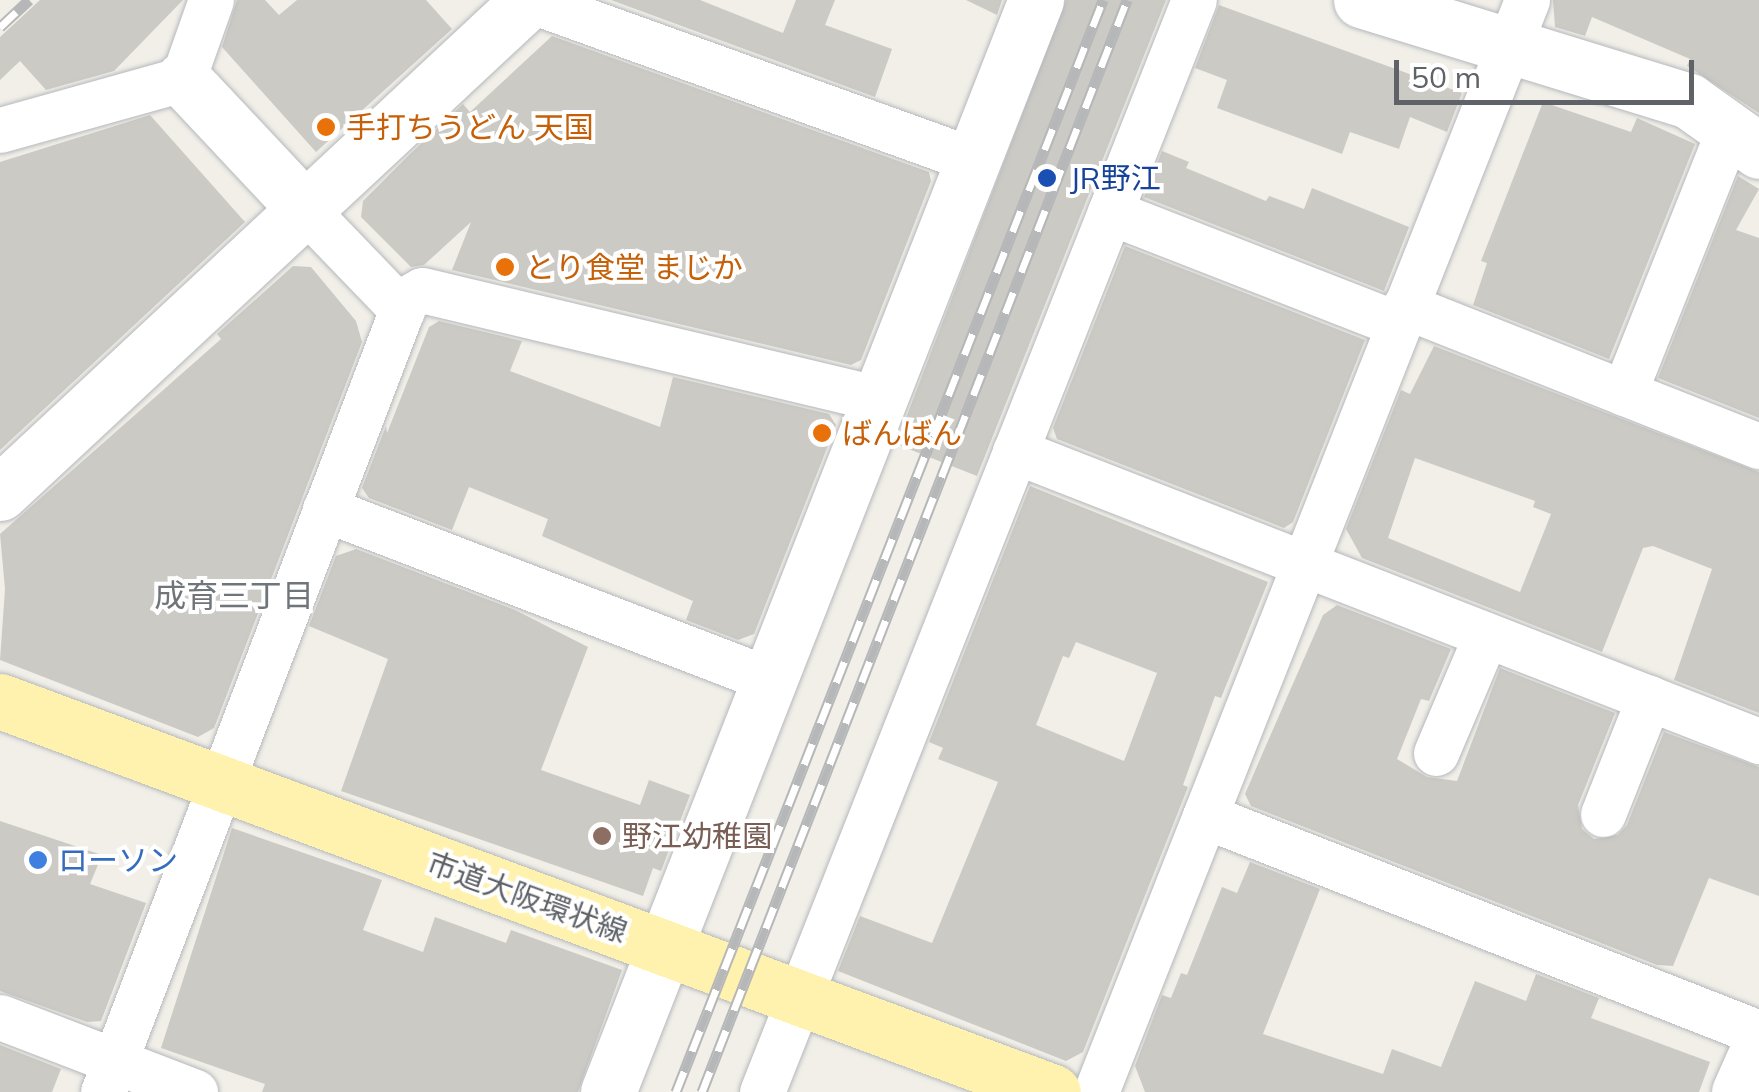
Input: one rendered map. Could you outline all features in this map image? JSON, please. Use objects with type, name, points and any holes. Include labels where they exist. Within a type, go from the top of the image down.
[{"type":"main road","name":"市道大阪環状線","points":[[0,702],[1053,1092]]},
{"type":"street","points":[[183,79],[211,0]]},
{"type":"street","points":[[0,493],[529,0],[974,160]]},
{"type":"street","points":[[608,1092],[1036,0]]},
{"type":"street","points":[[762,1092],[1194,0]]},
{"type":"street","points":[[1360,0],[1517,23],[1689,101],[1744,140],[1624,393]]},
{"type":"street","points":[[1096,1092],[1517,23]]},
{"type":"street","points":[[0,130],[183,79]]},
{"type":"street","points":[[183,79],[303,208],[404,304]]},
{"type":"street","points":[[1110,212],[1624,393],[1759,446]]},
{"type":"street","points":[[109,1077],[404,304],[422,290],[880,399]]},
{"type":"street","points":[[1016,451],[1759,741]]},
{"type":"street","points":[[325,509],[770,680]]},
{"type":"street","points":[[1436,754],[1486,634]]},
{"type":"street","points":[[1603,814],[1649,698]]},
{"type":"street","points":[[1204,816],[1759,1033]]},
{"type":"street","points":[[0,1017],[109,1077],[194,1092]]},
{"type":"street","points":[[1739,1092],[1759,1047]]},
{"type":"building","points":[[40,0],[183,0],[114,71],[46,90],[20,61],[0,80],[0,37]]},
{"type":"building","points":[[237,0],[265,0],[279,15],[297,0],[426,0],[452,29],[316,152],[222,47]]},
{"type":"building","points":[[611,0],[700,0],[783,33],[796,0],[835,0],[825,25],[892,49],[875,97]]},
{"type":"building","points":[[966,0],[1002,0],[997,15]]},
{"type":"building","points":[[1066,0],[1166,0],[977,476],[896,444]]},
{"type":"building","points":[[1553,0],[1759,0],[1759,113],[1687,66],[1690,59],[1592,17],[1585,36],[1555,27]]},
{"type":"building","points":[[1219,5],[1462,93],[1447,132],[1410,117],[1399,149],[1350,132],[1342,154],[1217,108],[1227,80],[1195,68]]},
{"type":"building","points":[[552,36],[929,172],[931,181],[861,360],[851,365],[452,270],[471,222],[424,265],[411,267],[361,217],[363,201],[408,156],[463,104],[470,112]]},
{"type":"building","points":[[1543,102],[1631,132],[1637,118],[1695,144],[1609,359],[1473,305],[1487,263],[1481,261]]},
{"type":"building","points":[[150,115],[245,222],[0,450],[0,162]]},
{"type":"building","points":[[1162,151],[1189,162],[1186,168],[1266,201],[1269,196],[1304,209],[1312,188],[1409,227],[1384,291],[1144,197]]},
{"type":"building","points":[[1738,176],[1759,189],[1736,230],[1759,238],[1759,418],[1658,378]]},
{"type":"building","points":[[1125,246],[1365,340],[1293,522],[1284,528],[1057,439],[1053,428]]},
{"type":"building","points":[[293,266],[311,267],[356,321],[362,342],[214,728],[198,737],[0,660],[5,589],[0,534],[221,339],[217,334]]},
{"type":"building","points":[[439,321],[522,341],[510,371],[660,427],[673,377],[829,414],[836,425],[754,634],[738,640],[686,620],[693,601],[542,536],[548,519],[469,487],[452,530],[369,498],[362,488],[386,426],[387,433],[429,327]]},
{"type":"building","points":[[1434,346],[1759,472],[1759,713],[1674,680],[1712,569],[1653,546],[1643,548],[1602,652],[1362,558],[1346,529],[1401,390],[1410,394]],"holes":[[[1415,458],[1535,501],[1533,507],[1551,514],[1520,592],[1388,538]]]},
{"type":"building","points":[[1030,486],[1268,582],[1221,698],[1215,696],[1183,785],[1188,787],[1083,1052],[1066,1061],[838,971],[860,916],[932,943],[998,782],[938,759],[943,748],[929,742]],"holes":[[[1076,642],[1157,673],[1124,761],[1036,725],[1063,656],[1069,658]]]},
{"type":"building","points":[[356,549],[515,610],[588,647],[541,770],[640,805],[649,780],[690,795],[661,871],[653,868],[643,896],[341,791],[388,659],[309,626],[336,556]]},
{"type":"building","points":[[1337,605],[1451,649],[1429,701],[1421,699],[1397,759],[1427,777],[1457,781],[1500,668],[1615,713],[1578,805],[1582,829],[1594,839],[1618,835],[1627,825],[1664,732],[1759,767],[1759,896],[1709,878],[1673,966],[1657,965],[1251,806],[1245,794],[1323,615]]},
{"type":"building","points":[[0,821],[102,855],[90,884],[146,903],[101,1021],[87,1022],[0,991]]},
{"type":"building","points":[[232,828],[382,880],[363,930],[423,952],[435,917],[506,943],[511,930],[622,970],[578,1092],[262,1092],[265,1084],[161,1048]]},
{"type":"building","points":[[1250,862],[1320,889],[1263,1034],[1383,1074],[1392,1049],[1441,1067],[1475,981],[1526,1001],[1536,974],[1599,998],[1591,1018],[1710,1062],[1699,1092],[1145,1092],[1135,1066],[1162,995],[1171,998],[1181,973],[1187,975],[1222,887],[1237,893]]},
{"type":"building","points":[[0,1045],[61,1069],[52,1092],[0,1092]]},
{"type":"railway","points":[[0,27],[29,0]]},
{"type":"railway","points":[[676,1092],[1103,0]]},
{"type":"railway","points":[[702,1092],[1127,0]]},
{"type":"place","name":"手打ちうどん 天国","points":[[326,127]]},
{"type":"place","name":"JR野江","points":[[1047,178]]},
{"type":"place","name":"とり食堂 まじか","points":[[505,267]]},
{"type":"place","name":"ばんばん","points":[[822,433]]},
{"type":"place","name":"野江幼稚園","points":[[602,836]]},
{"type":"place","name":"ローソン","points":[[38,860]]},
{"type":"district","name":"成育三丁目","points":[[234,595]]}]
